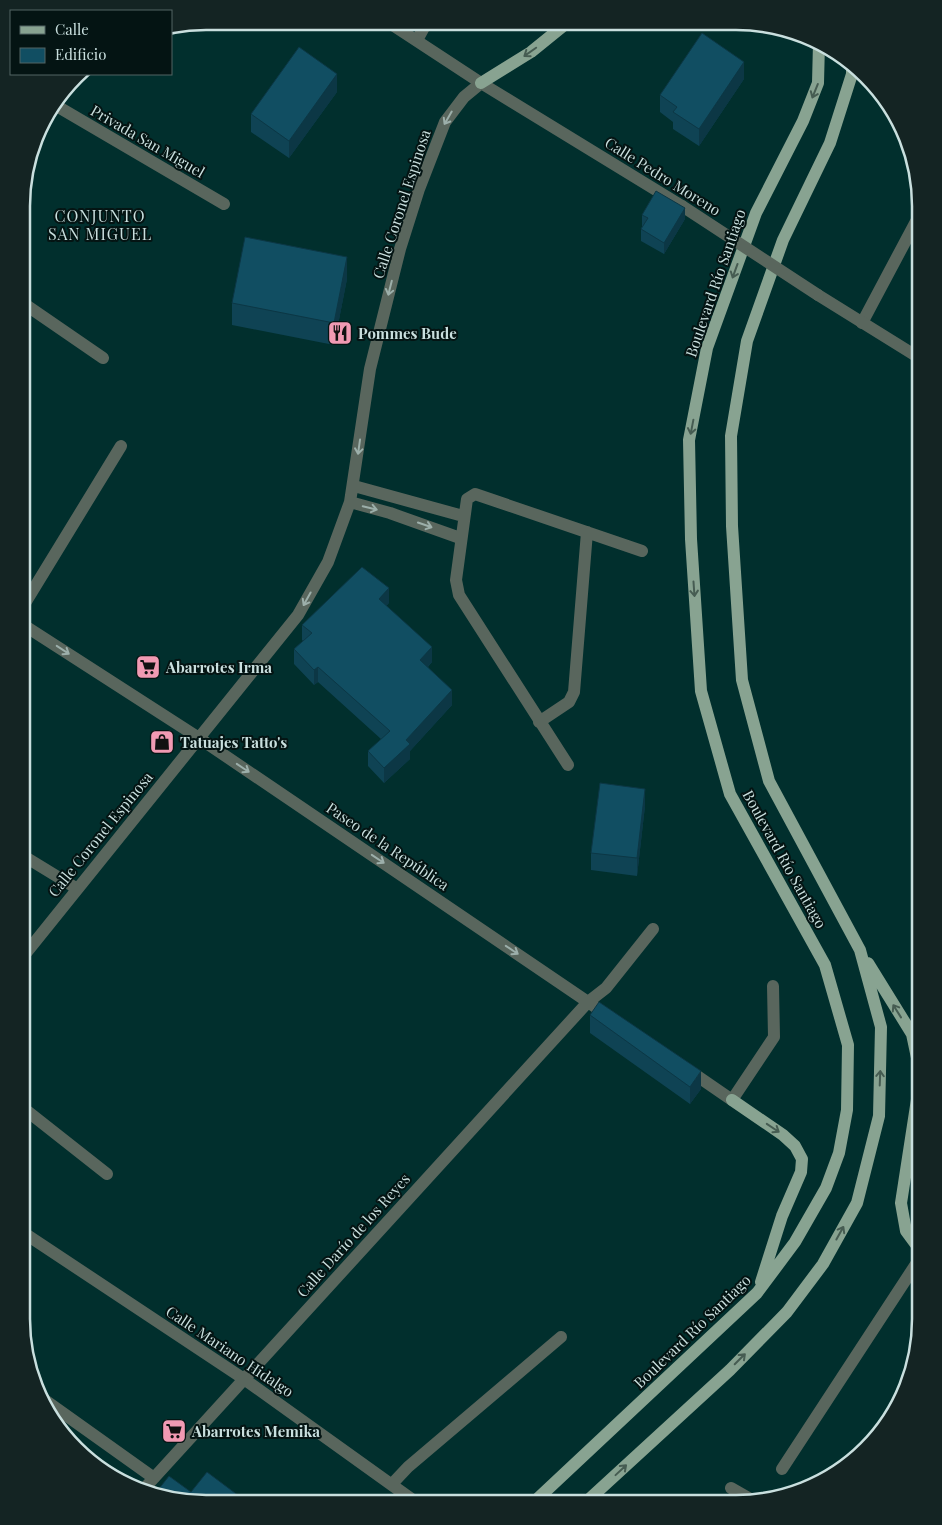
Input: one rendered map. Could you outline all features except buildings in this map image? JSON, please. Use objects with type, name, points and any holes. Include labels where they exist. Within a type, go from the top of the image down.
[{"type":"main road","points":[[481,83],[531,52],[558,30]]},
{"type":"main road","name":"Boulevard Río Santiago","points":[[542,1495],[757,1293],[795,1242],[826,1188],[839,1153],[847,1110],[848,1045],[825,965],[730,794],[701,690],[691,539],[689,440],[707,348],[756,213],[803,121],[818,83],[819,51]]},
{"type":"main road","name":"Boulevard Río Santiago","points":[[594,1495],[730,1370],[787,1312],[823,1264],[857,1203],[879,1116],[882,1027],[860,950],[769,781],[742,680],[732,516],[731,436],[747,341],[784,240],[830,143],[851,73]]},
{"type":"main road","points":[[860,950],[912,1034]]},
{"type":"main road","points":[[732,1100],[783,1135],[796,1146],[802,1159],[801,1172],[782,1216],[757,1293]]},
{"type":"main road","points":[[912,1131],[901,1202],[906,1231],[912,1239]]},
{"type":"street","name":"Calle Pedro Moreno","points":[[401,30],[481,83],[682,206],[818,295],[912,353]]},
{"type":"street","points":[[417,40],[423,30]]},
{"type":"street","name":"Calle Coronel Espinosa","points":[[30,948],[76,888],[298,616],[328,562],[354,486],[370,369],[400,249],[419,189],[445,122],[464,97],[481,83]]},
{"type":"street","name":"Privada San Miguel","points":[[60,108],[224,204]]},
{"type":"street","points":[[862,322],[912,229]]},
{"type":"street","points":[[30,308],[103,358]]},
{"type":"street","points":[[30,595],[121,446]]},
{"type":"street","points":[[354,486],[463,516]]},
{"type":"street","points":[[568,765],[459,595],[456,580],[460,538],[467,499],[475,494],[642,551]]},
{"type":"street","points":[[350,502],[390,513],[460,538]]},
{"type":"street","points":[[539,722],[569,702],[574,692],[587,532]]},
{"type":"street","name":"Paseo de la República","points":[[30,629],[199,738],[620,1023]]},
{"type":"street","points":[[30,860],[76,888]]},
{"type":"street","name":"Calle Darío de los Reyes","points":[[147,1485],[588,1002],[606,988],[654,929]]},
{"type":"street","points":[[676,1062],[732,1100],[774,1037],[773,986]]},
{"type":"street","points":[[30,1113],[107,1174]]},
{"type":"street","name":"Calle Mariano Hidalgo","points":[[30,1237],[244,1379],[406,1495]]},
{"type":"street","points":[[782,1469],[912,1270]]},
{"type":"street","points":[[392,1484],[408,1466],[561,1337]]},
{"type":"street","points":[[54,1406],[154,1478]]},
{"type":"street","points":[[731,1488],[743,1495]]},
{"type":"place","name":"Pommes Bude","points":[[340,333]]},
{"type":"place","name":"Abarrotes Irma","points":[[148,667]]},
{"type":"place","name":"Tatuajes Tatto's","points":[[162,742]]},
{"type":"place","name":"Abarrotes Memika","points":[[174,1431]]},
{"type":"district","name":"CONJUNTO SAN MIGUEL","points":[[100,224]]}]
